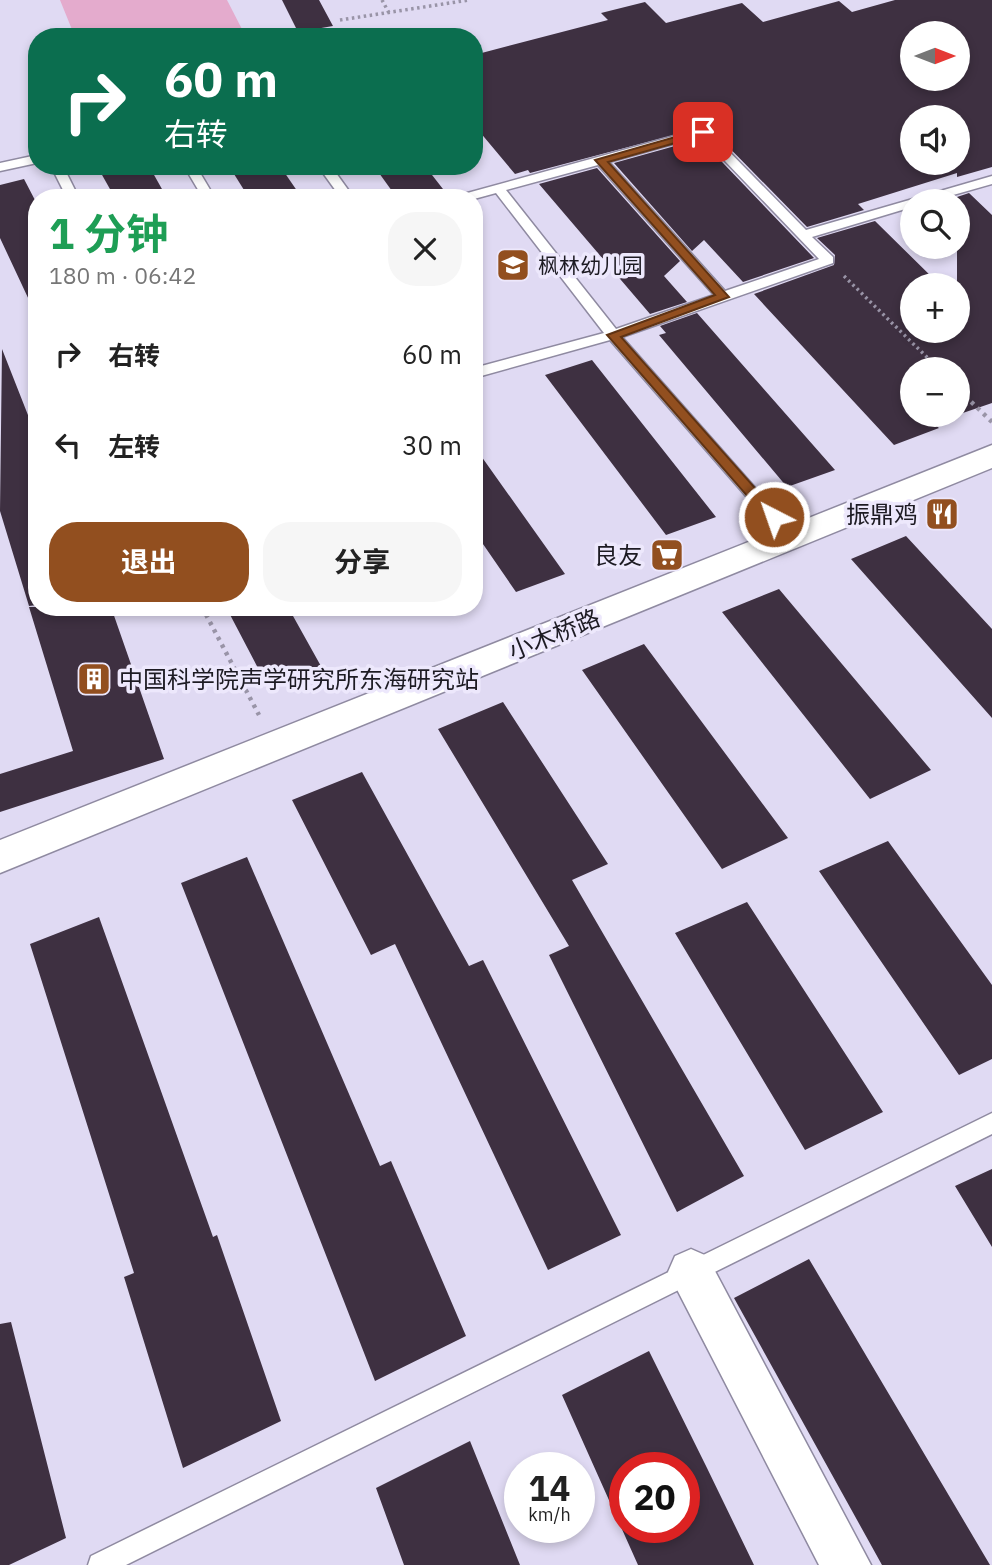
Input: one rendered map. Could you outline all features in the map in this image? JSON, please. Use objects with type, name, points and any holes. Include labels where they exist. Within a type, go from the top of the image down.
[{"type":"street","name":"小木桥路","points":[[0,858],[992,456]]},
{"type":"street","points":[[691,1272],[846,1565]]},
{"type":"lane","points":[[483,192],[703,132],[828,260],[613,335],[483,371]]},
{"type":"lane","points":[[601,160],[723,297]]},
{"type":"lane","points":[[0,167],[28,161]]},
{"type":"lane","points":[[961,189],[992,180]]},
{"type":"lane","points":[[498,188],[613,335],[791,538]]},
{"type":"lane","points":[[803,235],[900,207]]},
{"type":"lane","points":[[100,1565],[992,1123]]},
{"type":"path","points":[[382,0],[389,12]]},
{"type":"path","points":[[340,20],[469,0]]},
{"type":"path","points":[[828,260],[927,357]]},
{"type":"path","points":[[970,401],[992,422]]},
{"type":"path","points":[[207,616],[276,746]]},
{"type":"shaded area","points":[[60,0],[227,0],[241,28],[71,28]]},
{"type":"building","points":[[282,0],[319,0],[333,26],[321,28],[296,28]]},
{"type":"building","points":[[895,0],[992,0],[992,167],[970,173],[970,105],[900,105],[900,175],[951,175],[858,204],[864,210],[807,227],[708,126],[530,173],[528,170],[515,174],[483,136],[483,53],[608,20],[601,13],[645,2],[666,23],[742,3],[763,22],[839,1],[852,12]]},
{"type":"building","points":[[700,139],[814,258],[743,282],[704,240],[692,251],[614,163]]},
{"type":"building","points":[[597,168],[680,261],[664,276],[687,302],[650,314],[539,184]]},
{"type":"building","points":[[102,175],[154,175],[162,189],[110,189]]},
{"type":"building","points":[[235,175],[286,175],[296,189],[243,189]]},
{"type":"building","points":[[380,175],[432,175],[443,189],[391,189]]},
{"type":"building","points":[[24,179],[29,189],[28,298],[0,238],[0,185]]},
{"type":"building","points":[[970,194],[992,215],[992,403],[970,411],[970,357],[900,357],[900,427],[939,428],[894,445],[754,294],[834,265],[835,255],[817,238],[875,221],[900,246],[900,259],[914,259],[928,273],[900,273],[900,343],[970,343],[970,273],[957,273],[957,259],[970,259]]},
{"type":"building","points":[[697,313],[835,470],[787,487],[659,335],[666,333],[660,326]]},
{"type":"building","points":[[2,349],[28,415],[28,603],[0,511]]},
{"type":"building","points":[[592,360],[716,517],[666,535],[545,375]]},
{"type":"building","points":[[483,459],[565,574],[516,592],[483,544]]},
{"type":"building","points":[[906,536],[992,629],[992,718],[851,559]]},
{"type":"building","points":[[779,589],[931,770],[870,799],[722,612]]},
{"type":"building","name":"中国科学院声学研究所东海研究站","points":[[32,616],[114,616],[164,759],[0,812],[0,774],[73,751]]},
{"type":"building","points":[[231,616],[293,616],[322,668],[269,689]]},
{"type":"building","points":[[644,644],[788,838],[722,869],[582,670]]},
{"type":"building","points":[[503,702],[608,864],[572,880],[744,1176],[677,1212],[549,955],[569,946],[438,729]]},
{"type":"building","points":[[362,772],[469,966],[483,960],[621,1235],[548,1270],[395,944],[371,955],[292,800]]},
{"type":"building","points":[[888,841],[992,985],[992,1059],[959,1075],[819,871]]},
{"type":"building","points":[[247,857],[380,1166],[391,1161],[466,1336],[375,1381],[181,883]]},
{"type":"building","points":[[747,902],[883,1112],[805,1150],[675,933]]},
{"type":"building","points":[[99,917],[213,1237],[217,1235],[281,1421],[183,1468],[124,1277],[134,1273],[30,944]]},
{"type":"building","points":[[992,1169],[992,1247],[955,1186]]},
{"type":"building","points":[[809,1259],[990,1565],[882,1565],[734,1298]]},
{"type":"building","points":[[11,1322],[66,1538],[9,1565],[0,1565],[0,1324]]},
{"type":"building","points":[[649,1351],[699,1452],[609,1452],[609,1500],[595,1469],[595,1452],[587,1452],[562,1395]]},
{"type":"building","points":[[470,1441],[504,1525],[504,1543],[511,1543],[520,1565],[404,1565],[376,1488]]},
{"type":"building","points":[[700,1454],[754,1565],[638,1565],[628,1543],[700,1543]]},
{"type":"place","name":"枫林幼儿园","points":[[513,265]]},
{"type":"place","name":"振鼎鸡","points":[[942,514]]},
{"type":"place","name":"良友","points":[[667,555]]},
{"type":"place","name":"中国科学院声学研究所东海研究站","points":[[94,679]]},
{"type":"route","points":[[703,132],[601,160],[723,297],[613,335],[774,517]]}]
